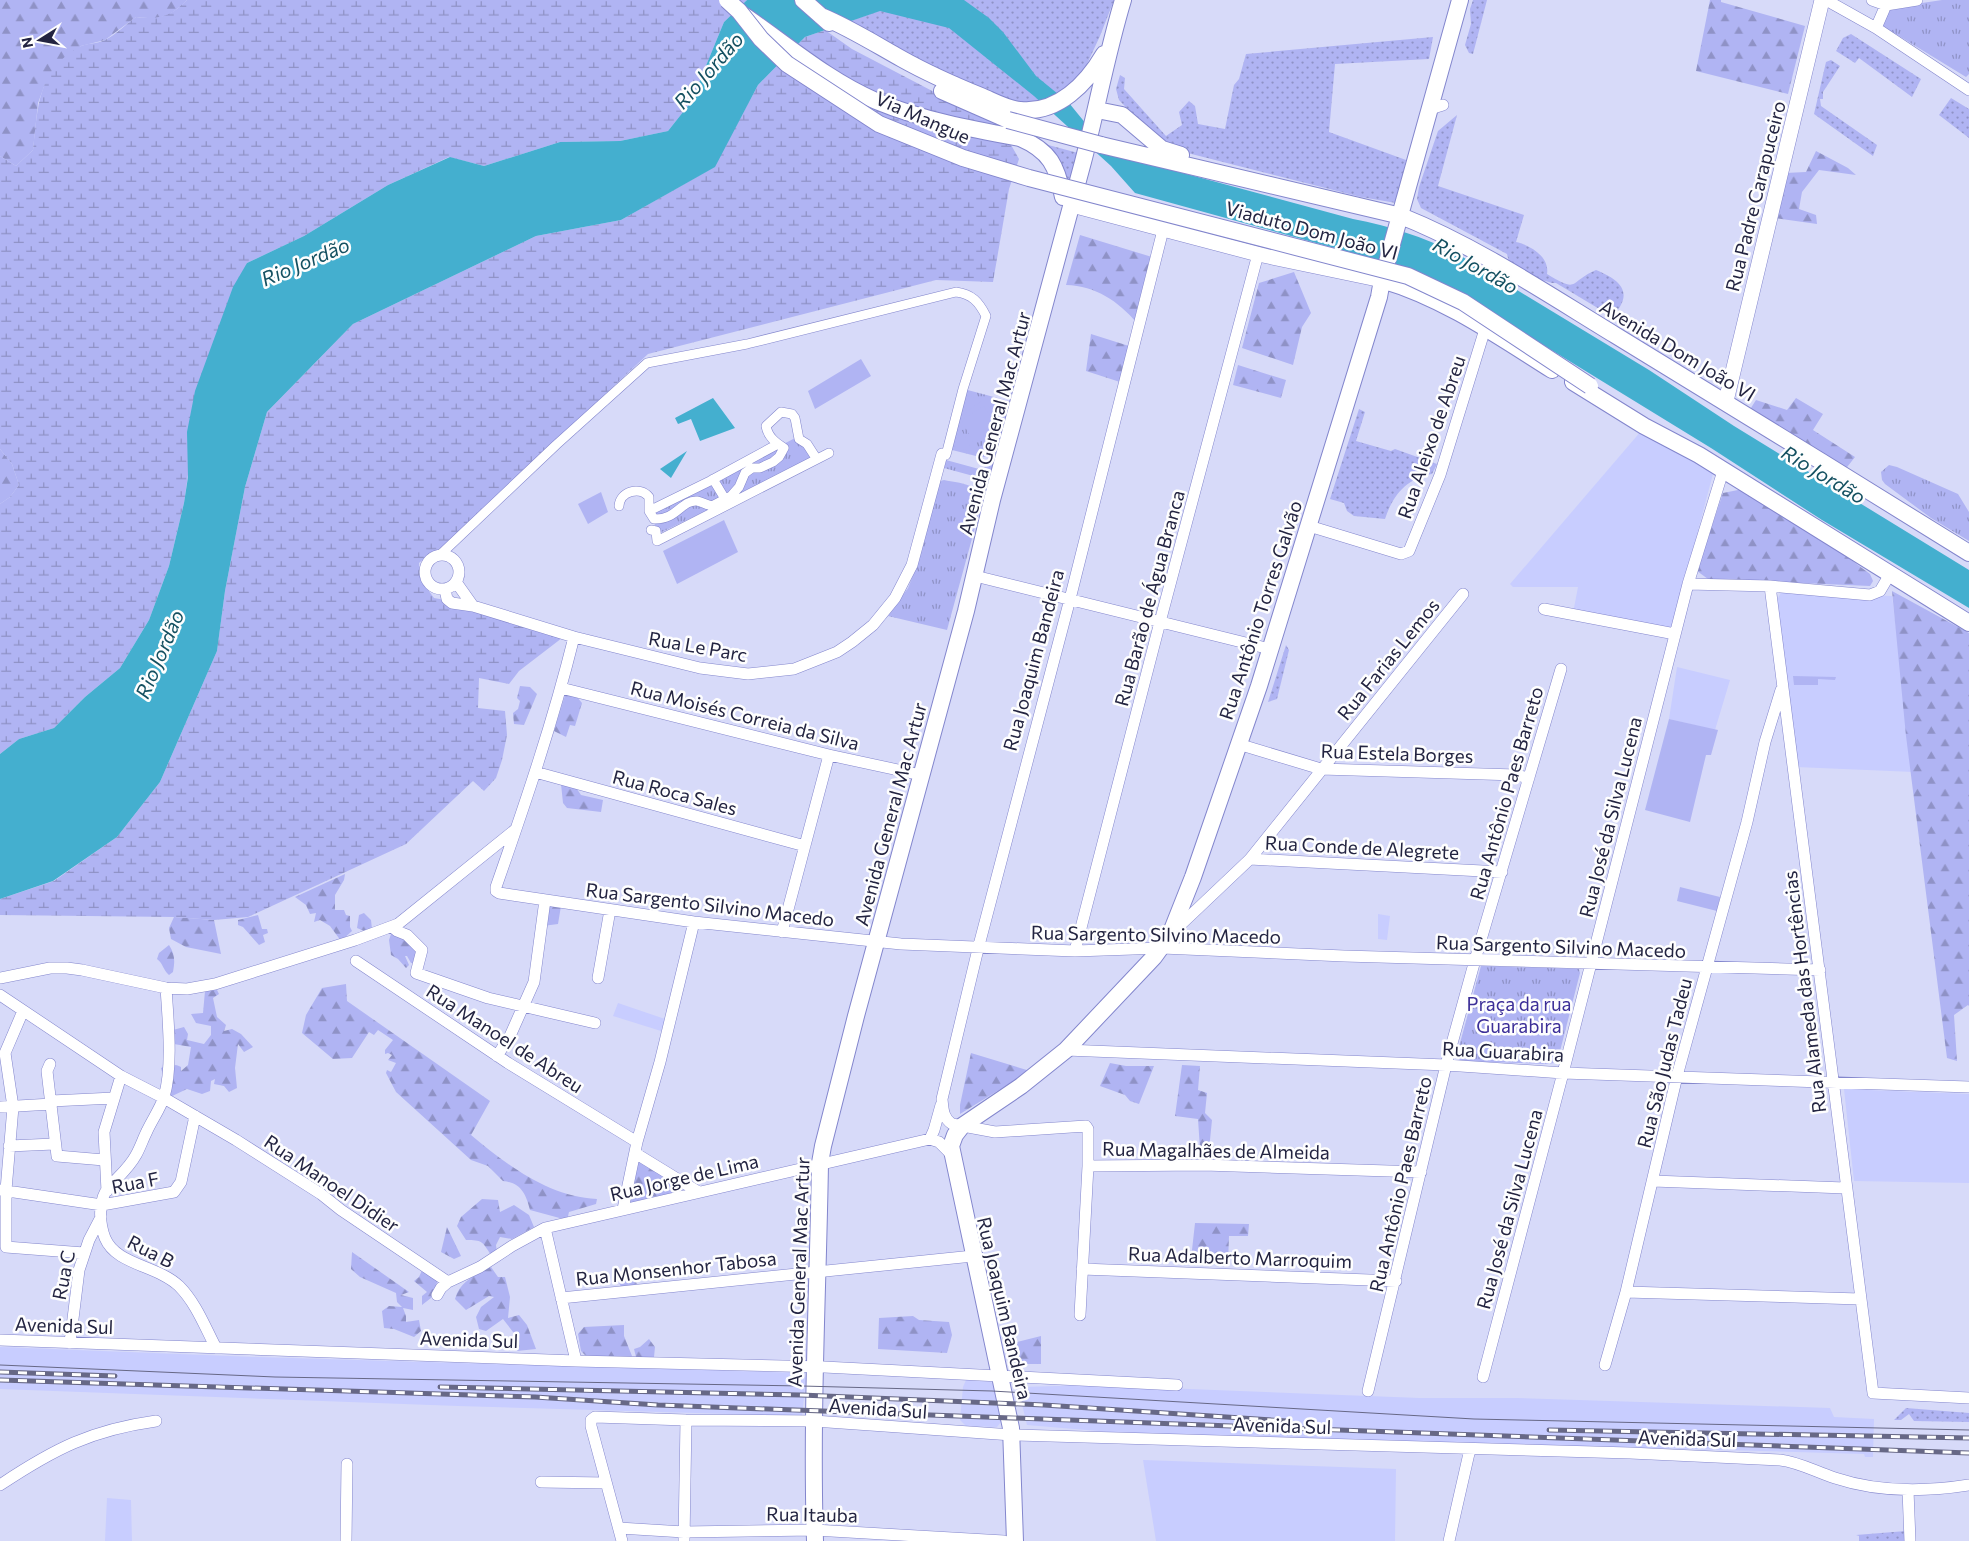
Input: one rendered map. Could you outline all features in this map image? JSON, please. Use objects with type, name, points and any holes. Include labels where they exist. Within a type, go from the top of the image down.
[{"type":"main road","name":"Via Mangue","points":[[727,0],[761,39],[787,64],[879,124],[964,158],[1110,200]]},
{"type":"main road","name":"Via Mangue","points":[[803,0],[864,49],[967,103],[1008,120],[1101,145]]},
{"type":"main road","points":[[821,16],[847,27],[903,60],[965,90],[1021,111],[1043,108],[1072,94],[1096,68],[1110,44],[1123,0]]},
{"type":"main road","name":"Rua Antônio Torres Galvão","points":[[1166,941],[1193,877],[1270,650],[1379,297],[1389,274],[1442,85],[1460,0]]},
{"type":"main road","points":[[739,12],[840,81],[875,100],[924,118],[1020,138],[1034,145],[1044,152],[1055,168],[1059,179],[1066,229]]},
{"type":"main road","name":"Avenida General Mac Artur","points":[[815,1535],[814,1368],[820,1164],[876,943],[976,576],[992,500],[1072,206],[1095,115],[1110,44]]},
{"type":"main road","points":[[1095,115],[1124,117],[1154,143],[1171,152],[1340,194],[1349,204]]},
{"type":"main road","name":"Viaduto Dom João VI","points":[[1101,145],[1349,204]]},
{"type":"main road","name":"Viaduto Dom João VI","points":[[1110,200],[1408,276],[1463,302],[1590,386],[1617,410]]},
{"type":"main road","name":"Avenida Dom João VI","points":[[1349,204],[1404,223],[1439,232],[1726,401],[1969,553]]},
{"type":"main road","points":[[1389,274],[1486,329],[1644,426],[1699,455],[1969,623]]},
{"type":"main road","points":[[951,1154],[952,1140],[962,1126],[1020,1086],[1066,1050],[1166,941]]},
{"type":"main road","name":"Rua Joaquim Bandeira","points":[[951,1154],[1012,1434],[1015,1541]]},
{"type":"street","name":"Rua Padre Carapuceiro","points":[[1726,401],[1822,0]]},
{"type":"street","points":[[1826,0],[1876,28],[1969,90]]},
{"type":"street","points":[[1872,0],[1886,5],[1917,0]]},
{"type":"street","points":[[1876,28],[1886,5]]},
{"type":"street","points":[[1072,206],[1258,254],[1389,274]]},
{"type":"street","name":"Rua Joaquim Bandeira","points":[[930,1139],[942,1099],[978,948],[1070,598],[1163,230]]},
{"type":"street","name":"Rua Barão de Água Branca","points":[[1075,951],[1258,254]]},
{"type":"street","points":[[444,589],[459,578],[459,566],[452,557],[442,554],[556,445],[647,364],[747,344],[956,292],[965,293],[979,302],[986,316],[962,389],[944,454]]},
{"type":"street","name":"Rua Aleixo de Abreu","points":[[1309,526],[1406,554],[1409,551],[1440,475],[1486,329]]},
{"type":"street","points":[[619,506],[619,499],[622,496],[638,491],[645,492],[649,497],[648,511],[654,518],[662,519],[674,515],[686,503],[696,501],[712,506],[727,502],[739,487],[746,472],[752,468],[760,468],[779,457],[784,448],[774,442],[766,426],[781,412],[792,414],[795,418],[796,433],[799,439],[807,444],[816,458]]},
{"type":"street","points":[[648,511],[778,444]]},
{"type":"street","points":[[651,530],[656,531],[656,541],[727,502],[829,453]]},
{"type":"street","name":"Rua Le Parc","points":[[442,554],[431,558],[427,563],[425,574],[430,585],[435,588],[444,589],[452,603],[473,606],[574,637],[700,668],[748,674],[794,669],[837,652],[873,625],[903,586],[912,565],[944,454]]},
{"type":"street","name":"Rua José da Silva Lucena","points":[[1483,1377],[1592,964],[1688,584],[1723,470]]},
{"type":"street","points":[[713,479],[727,502]]},
{"type":"street","points":[[1688,584],[1770,586],[1870,595],[1880,591],[1890,574]]},
{"type":"street","points":[[976,576],[1070,598],[1270,650]]},
{"type":"street","points":[[456,582],[473,606]]},
{"type":"street","name":"Rua Alameda das Hortências","points":[[1770,586],[1872,1393],[1969,1398]]},
{"type":"street","name":"Rua Farias Lemos","points":[[1166,941],[1250,859],[1463,594]]},
{"type":"street","points":[[1544,609],[1675,634]]},
{"type":"street","points":[[0,978],[50,968],[67,968],[166,988],[187,988],[215,984],[346,943],[401,922],[516,829],[561,688],[574,637]]},
{"type":"street","name":"Rua Antônio Paes Barreto","points":[[1368,1391],[1396,1281],[1446,1066],[1475,960],[1561,669]]},
{"type":"street","name":"Rua São Judas Tadeu","points":[[1605,1365],[1626,1292],[1677,1076],[1747,822],[1765,742],[1782,684]]},
{"type":"street","name":"Rua Moisés Correia da Silva","points":[[561,688],[829,755],[921,775]]},
{"type":"street","name":"Rua Estela Borges","points":[[1238,744],[1321,769],[1516,775],[1528,778]]},
{"type":"street","points":[[782,932],[829,755]]},
{"type":"street","name":"Rua Roca Sales","points":[[535,772],[805,846]]},
{"type":"street","name":"Rua Sargento Silvino Macedo","points":[[516,829],[496,891],[505,894],[694,922],[876,943],[1075,951],[1166,941],[1475,960],[1820,970]]},
{"type":"street","name":"Rua Conde de Alegrete","points":[[1250,859],[1502,872]]},
{"type":"street","points":[[497,1056],[510,1036],[534,982],[545,900]]},
{"type":"street","points":[[598,978],[610,910]]},
{"type":"street","points":[[624,1209],[636,1147],[660,1062],[694,922]]},
{"type":"street","name":"Rua Manoel de Abreu","points":[[392,927],[407,935],[422,950],[416,973],[470,992],[595,1023]]},
{"type":"street","name":"Rua Manoel de Abreu","points":[[356,961],[636,1147],[697,1191]]},
{"type":"street","points":[[107,1191],[119,1179],[137,1154],[164,1098],[168,1078],[169,1038],[166,988]]},
{"type":"street","name":"Rua Manoel Didier","points":[[0,995],[121,1076],[195,1116],[321,1194],[341,1210],[448,1282]]},
{"type":"street","points":[[23,1011],[5,1053],[12,1108],[3,1190],[6,1246],[84,1253]]},
{"type":"street","name":"Rua Guarabira","points":[[1066,1050],[1446,1066],[1563,1073],[1969,1087]]},
{"type":"street","points":[[50,1064],[47,1071],[52,1102],[56,1156],[104,1160]]},
{"type":"street","points":[[3,1190],[101,1211],[107,1191],[104,1132],[121,1076]]},
{"type":"street","points":[[0,1107],[12,1108],[52,1102],[114,1098]]},
{"type":"street","points":[[942,1099],[946,1120],[952,1124],[962,1126]]},
{"type":"street","name":"Rua F","points":[[101,1211],[174,1192],[181,1182],[195,1116]]},
{"type":"street","name":"Rua Magalhães de Almeida","points":[[962,1126],[995,1132],[1085,1125],[1088,1129],[1088,1166],[1204,1165],[1421,1172]]},
{"type":"street","points":[[930,1139],[939,1142],[951,1154]]},
{"type":"street","name":"Rua Jorge de Lima","points":[[437,1295],[448,1282],[480,1267],[512,1246],[545,1228],[697,1191],[930,1139]]},
{"type":"street","points":[[9,1146],[54,1144]]},
{"type":"street","points":[[1080,1315],[1088,1166]]},
{"type":"street","points":[[1653,1181],[1845,1188]]},
{"type":"street","name":"Rua C","points":[[70,1343],[79,1270],[88,1240],[101,1211]]},
{"type":"street","name":"Rua B","points":[[101,1211],[105,1237],[114,1252],[121,1257],[152,1269],[179,1286],[205,1325],[216,1348]]},
{"type":"street","points":[[545,1228],[576,1361]]},
{"type":"street","name":"Rua Monsenhor Tabosa","points":[[561,1298],[973,1256]]},
{"type":"street","name":"Rua Adalberto Marroquim","points":[[1082,1269],[1396,1281]]},
{"type":"street","points":[[1626,1292],[1860,1299]]},
{"type":"street","name":"Avenida Sul","points":[[0,1340],[1000,1375],[1177,1385]]},
{"type":"street","name":"Avenida Sul","points":[[606,1482],[591,1426],[591,1420],[596,1417],[814,1421],[1012,1434],[1470,1448],[1780,1460],[1789,1461],[1843,1480],[1908,1490],[1969,1485]]},
{"type":"street","points":[[684,1536],[686,1420]]},
{"type":"street","points":[[0,1485],[24,1469],[79,1439],[131,1424],[156,1421]]},
{"type":"street","points":[[1449,1541],[1470,1448]]},
{"type":"street","points":[[346,1541],[347,1464]]},
{"type":"street","points":[[541,1482],[606,1482],[622,1541]]},
{"type":"street","points":[[1908,1490],[1910,1541]]},
{"type":"street","name":"Rua Itauba","points":[[619,1528],[684,1536],[815,1535],[1004,1541]]},
{"type":"shaded area","points":[[1642,430],[1714,470],[1671,633],[1573,613],[1578,587],[1513,587],[1510,584]]},
{"type":"shaded area","points":[[1781,592],[1892,596],[1914,772],[1796,767],[1777,601]]},
{"type":"shaded area","points":[[1677,667],[1730,680],[1715,730],[1669,719]]},
{"type":"shaded area","points":[[1378,914],[1390,916],[1387,940],[1378,939]]},
{"type":"shaded area","points":[[618,1003],[665,1019],[661,1031],[613,1016]]},
{"type":"shaded area","points":[[1844,1089],[1969,1094],[1969,1183],[1854,1181]]},
{"type":"shaded area","points":[[0,1347],[258,1357],[804,1373],[806,1378],[802,1416],[458,1406],[0,1389]]},
{"type":"shaded area","points":[[966,1380],[991,1382],[996,1387],[1001,1422],[997,1427],[966,1426],[960,1420],[963,1387]]},
{"type":"shaded area","points":[[1088,1385],[1420,1398],[1518,1398],[1830,1408],[1834,1417],[1874,1419],[1873,1457],[1865,1457],[1864,1454],[1122,1433],[1027,1425],[1020,1396],[1023,1387]]},
{"type":"shaded area","points":[[1143,1460],[1396,1469],[1395,1541],[1156,1541]]},
{"type":"shaded area","points":[[107,1498],[131,1500],[132,1541],[105,1541]]},
{"type":"green space","points":[[0,0],[187,0],[169,14],[158,18],[136,17],[105,40],[81,46],[45,84],[38,103],[33,150],[16,166],[0,156]]},
{"type":"green space","points":[[187,0],[747,0],[724,22],[691,102],[668,131],[620,141],[560,142],[484,166],[449,157],[388,185],[304,236],[247,263],[188,475],[184,503],[169,566],[149,620],[120,668],[85,697],[54,728],[19,739],[0,754],[0,504],[10,497],[19,485],[12,464],[0,449],[0,156],[16,166],[33,150],[36,119],[42,91],[55,67],[65,57],[79,47],[109,38],[136,17],[151,18],[164,16]]},
{"type":"green space","points":[[909,0],[1114,0],[1081,77],[1061,97],[1021,107],[948,81],[848,22]]},
{"type":"green space","points":[[1473,0],[1487,0],[1473,54],[1469,53],[1465,45],[1471,24],[1470,9]]},
{"type":"green space","points":[[1710,0],[1721,0],[1721,2],[1805,26],[1788,94],[1696,71]]},
{"type":"green space","points":[[1942,0],[1969,0],[1969,74],[1966,77],[1881,25],[1889,8]]},
{"type":"green space","points":[[825,30],[852,49],[1001,127],[1019,159],[1009,189],[993,282],[936,280],[648,354],[442,547],[419,563],[420,579],[434,598],[451,601],[562,638],[519,671],[509,684],[479,678],[478,708],[505,711],[507,735],[496,778],[484,791],[473,781],[406,844],[248,917],[214,920],[174,917],[0,915],[0,899],[54,881],[117,837],[160,782],[217,651],[225,591],[245,487],[267,412],[353,324],[536,236],[621,220],[714,167],[758,85],[805,37]]},
{"type":"green space","points":[[1851,34],[1921,79],[1912,97],[1859,58],[1855,63],[1836,51],[1843,38]]},
{"type":"green space","points":[[1433,37],[1429,59],[1335,64],[1329,132],[1406,160],[1396,203],[1361,197],[1164,147],[1119,100],[1116,89],[1120,75],[1125,78],[1124,89],[1166,136],[1182,125],[1179,112],[1189,101],[1195,106],[1198,124],[1225,129],[1234,85],[1239,79],[1246,54]]},
{"type":"green space","points":[[1831,60],[1840,66],[1823,92],[1823,99],[1820,99],[1821,106],[1877,145],[1873,156],[1814,114],[1826,62]]},
{"type":"green space","points":[[1951,98],[1969,109],[1969,138],[1939,115]]},
{"type":"green space","points":[[1457,115],[1438,186],[1524,215],[1516,242],[1533,249],[1542,257],[1547,268],[1547,274],[1570,285],[1596,270],[1610,277],[1623,290],[1622,303],[1617,311],[1610,308],[1601,310],[1556,283],[1532,277],[1509,262],[1507,254],[1421,208],[1417,199],[1419,187],[1438,131]]},
{"type":"green space","points":[[1037,142],[1082,154],[1075,185],[1066,184]]},
{"type":"green space","points":[[1816,151],[1848,168],[1856,175],[1819,170],[1802,192],[1799,209],[1816,215],[1817,224],[1774,218],[1785,173],[1806,172]]},
{"type":"green space","points":[[1080,235],[1152,257],[1137,323],[1106,296],[1087,288],[1066,285]]},
{"type":"green space","points":[[1294,272],[1311,313],[1302,327],[1293,365],[1242,348],[1259,283]]},
{"type":"green space","points":[[1091,334],[1129,346],[1120,382],[1086,371]]},
{"type":"green space","points":[[861,359],[871,376],[815,409],[808,391]]},
{"type":"green space","points":[[1238,365],[1286,380],[1281,398],[1233,385]]},
{"type":"green space","points":[[960,388],[1009,401],[997,447],[994,452],[985,457],[945,447],[944,444]]},
{"type":"green space","points":[[964,395],[981,399],[982,401],[959,417]]},
{"type":"green space","points":[[1796,398],[1823,414],[1813,430],[1855,457],[1844,471],[1749,411],[1756,400],[1787,410]]},
{"type":"green space","points":[[989,404],[1003,406],[999,424],[988,406]]},
{"type":"green space","points":[[984,406],[998,430],[974,443],[961,420]]},
{"type":"green space","points":[[1359,409],[1365,412],[1356,441],[1391,451],[1395,449],[1437,464],[1432,474],[1415,480],[1401,490],[1392,503],[1385,519],[1354,516],[1347,511],[1344,503],[1330,499]]},
{"type":"green space","points":[[958,424],[971,447],[969,451],[952,446]]},
{"type":"green space","points":[[1000,436],[994,452],[985,457],[976,456],[977,448]]},
{"type":"green space","points":[[795,438],[812,457],[729,501],[718,479]]},
{"type":"green space","points":[[0,449],[12,464],[19,485],[10,497],[0,504]]},
{"type":"green space","points":[[946,460],[979,469],[993,465],[986,487],[977,477],[944,468]]},
{"type":"green space","points":[[1889,465],[1958,494],[1969,512],[1969,541],[1931,518],[1885,484],[1882,480],[1881,472]]},
{"type":"green space","points":[[944,480],[972,487],[982,502],[947,630],[888,616],[908,588],[940,481]]},
{"type":"green space","points":[[712,482],[722,503],[660,533],[648,514]]},
{"type":"green space","points":[[1743,489],[1823,539],[1870,574],[1873,581],[1870,586],[1708,579],[1697,571],[1723,493]]},
{"type":"green space","points":[[601,492],[608,512],[588,524],[578,504]]},
{"type":"green space","points":[[724,520],[738,552],[677,584],[663,551]]},
{"type":"green space","points":[[1892,591],[1969,633],[1969,1006],[1954,1015],[1957,1061],[1947,1058],[1906,736]]},
{"type":"green space","points":[[1286,645],[1289,650],[1277,699],[1268,702]]},
{"type":"green space","points":[[1793,676],[1836,677],[1835,680],[1818,679],[1818,685],[1794,685]]},
{"type":"green space","points":[[520,686],[530,687],[537,694],[524,725],[514,724],[513,713],[518,709],[520,701],[517,698]]},
{"type":"green space","points":[[566,692],[577,697],[582,703],[575,726],[570,725],[566,737],[554,731]]},
{"type":"green space","points":[[1669,719],[1718,730],[1711,755],[1706,755],[1690,822],[1645,810]]},
{"type":"green space","points":[[561,784],[577,789],[581,795],[603,800],[601,812],[567,808],[563,803]]},
{"type":"green space","points":[[345,874],[344,880],[335,895],[335,910],[344,910],[346,915],[350,916],[352,931],[341,941],[330,926],[320,920],[314,922],[316,913],[310,914],[306,905],[295,897]]},
{"type":"green space","points":[[1680,887],[1720,897],[1717,911],[1677,901]]},
{"type":"green space","points":[[546,903],[561,906],[558,924],[543,926]]},
{"type":"green space","points":[[364,913],[371,920],[372,929],[364,931],[357,928],[359,915]]},
{"type":"green space","points":[[258,915],[262,929],[267,929],[268,933],[263,935],[265,942],[259,945],[243,927],[238,925],[238,920]]},
{"type":"green space","points":[[174,917],[214,920],[221,954],[186,947],[171,939],[169,928]]},
{"type":"green space","points":[[396,930],[399,938],[406,937],[413,942],[421,962],[411,963],[407,956],[405,956],[409,965],[406,968],[398,959],[391,955],[389,940],[392,931]]},
{"type":"green space","points":[[169,945],[174,961],[173,972],[169,975],[157,959],[159,953]]},
{"type":"green space","name":"Praça da rua Guarabira","points":[[1481,966],[1579,969],[1580,973],[1558,1059],[1554,1063],[1461,1061],[1459,1059],[1457,1054]]},
{"type":"green space","points":[[346,984],[347,1001],[490,1101],[471,1135],[530,1178],[562,1192],[579,1197],[597,1199],[596,1204],[569,1212],[567,1220],[530,1210],[522,1190],[514,1184],[503,1181],[488,1166],[471,1160],[396,1092],[386,1073],[387,1070],[391,1072],[396,1063],[388,1060],[392,1055],[385,1054],[385,1050],[393,1040],[378,1030],[374,1035],[369,1032],[352,1058],[333,1059],[302,1033],[306,1015],[322,988]]},
{"type":"green space","points":[[217,990],[219,994],[213,998],[217,1017],[226,1025],[224,1031],[232,1029],[241,1034],[253,1047],[244,1052],[238,1044],[235,1068],[237,1088],[229,1092],[224,1086],[214,1084],[215,1079],[211,1081],[210,1091],[202,1094],[187,1089],[170,1097],[161,1068],[176,1065],[181,1067],[181,1071],[188,1065],[191,1047],[174,1044],[173,1030],[184,1027],[188,1034],[187,1040],[204,1044],[211,1035],[211,1026],[196,1023],[191,1014],[203,1013],[205,991]]},
{"type":"green space","points":[[971,1053],[1030,1071],[960,1114],[960,1105]]},
{"type":"green space","points":[[1110,1063],[1126,1066],[1154,1066],[1139,1104],[1130,1101],[1125,1095],[1100,1086]]},
{"type":"green space","points":[[1182,1065],[1200,1066],[1198,1090],[1207,1093],[1205,1113],[1212,1120],[1209,1150],[1200,1149],[1198,1119],[1175,1116]]},
{"type":"green space","points":[[637,1157],[685,1191],[627,1205]]},
{"type":"green space","points":[[482,1199],[498,1200],[500,1212],[514,1205],[529,1215],[534,1227],[512,1239],[500,1237],[496,1245],[497,1253],[491,1255],[481,1242],[466,1240],[457,1226],[461,1217]]},
{"type":"green space","points":[[1195,1223],[1249,1224],[1248,1236],[1229,1236],[1228,1263],[1191,1259]]},
{"type":"green space","points":[[447,1227],[461,1256],[454,1259],[441,1252]]},
{"type":"green space","points":[[352,1252],[409,1292],[401,1295],[413,1298],[413,1310],[403,1308],[406,1322],[419,1320],[421,1331],[414,1337],[394,1329],[384,1328],[382,1311],[389,1306],[402,1307],[397,1302],[396,1293],[360,1277],[351,1269]]},
{"type":"green space","points":[[491,1267],[498,1277],[505,1277],[510,1297],[508,1318],[519,1315],[527,1325],[536,1349],[517,1351],[513,1332],[503,1319],[486,1331],[479,1329],[476,1317],[481,1307],[494,1297],[489,1296],[466,1310],[455,1299],[464,1283]]},
{"type":"green space","points":[[423,1268],[438,1280],[431,1298],[422,1305],[422,1296],[427,1292],[414,1281],[419,1277]]},
{"type":"green space","points":[[631,1274],[636,1279],[637,1286],[621,1287],[616,1276]]},
{"type":"green space","points":[[913,1316],[919,1320],[949,1322],[952,1335],[947,1353],[878,1349],[879,1318]]},
{"type":"green space","points":[[624,1325],[624,1336],[632,1356],[629,1361],[586,1356],[581,1351],[578,1334],[584,1327]]},
{"type":"green space","points":[[1041,1336],[1041,1364],[1012,1364],[1009,1344]]},
{"type":"green space","points":[[649,1339],[655,1347],[654,1357],[636,1357],[634,1349],[640,1347]]},
{"type":"green space","points":[[1906,1408],[1969,1413],[1969,1422],[1914,1421],[1909,1414],[1901,1420],[1894,1420]]},
{"type":"green space","points":[[1906,1531],[1906,1541],[1859,1541],[1859,1536],[1856,1535]]},
{"type":"water","name":"Rio Jordão","points":[[747,0],[964,0],[989,18],[1003,32],[1036,76],[1069,103],[1100,141],[1120,156],[1380,225],[1419,237],[1456,253],[1649,370],[1734,426],[1969,570],[1969,608],[1822,520],[1711,448],[1457,292],[1407,269],[1135,193],[1111,166],[1034,96],[949,28],[880,11],[805,37],[758,85],[715,167],[621,220],[536,236],[353,324],[267,412],[245,487],[225,591],[217,651],[160,782],[117,837],[53,881],[0,899],[0,754],[19,739],[54,728],[85,697],[120,668],[149,620],[169,566],[184,503],[188,477],[187,432],[195,391],[233,287],[247,263],[304,236],[388,185],[450,157],[484,166],[560,142],[620,141],[668,131],[691,102],[724,22]]},
{"type":"water","points":[[713,398],[735,428],[700,441],[691,419],[678,424],[675,418]]},
{"type":"water","points":[[687,451],[671,478],[660,469]]},
{"type":"tram line","points":[[0,1365],[275,1377],[992,1391],[1474,1419],[1969,1430]]},
{"type":"railway","points":[[0,1372],[115,1376]]},
{"type":"railway","points":[[0,1380],[535,1397],[658,1405],[1969,1453]]},
{"type":"railway","points":[[440,1387],[801,1395],[1044,1405],[1287,1421]]},
{"type":"railway","points":[[1549,1430],[1969,1438]]}]
